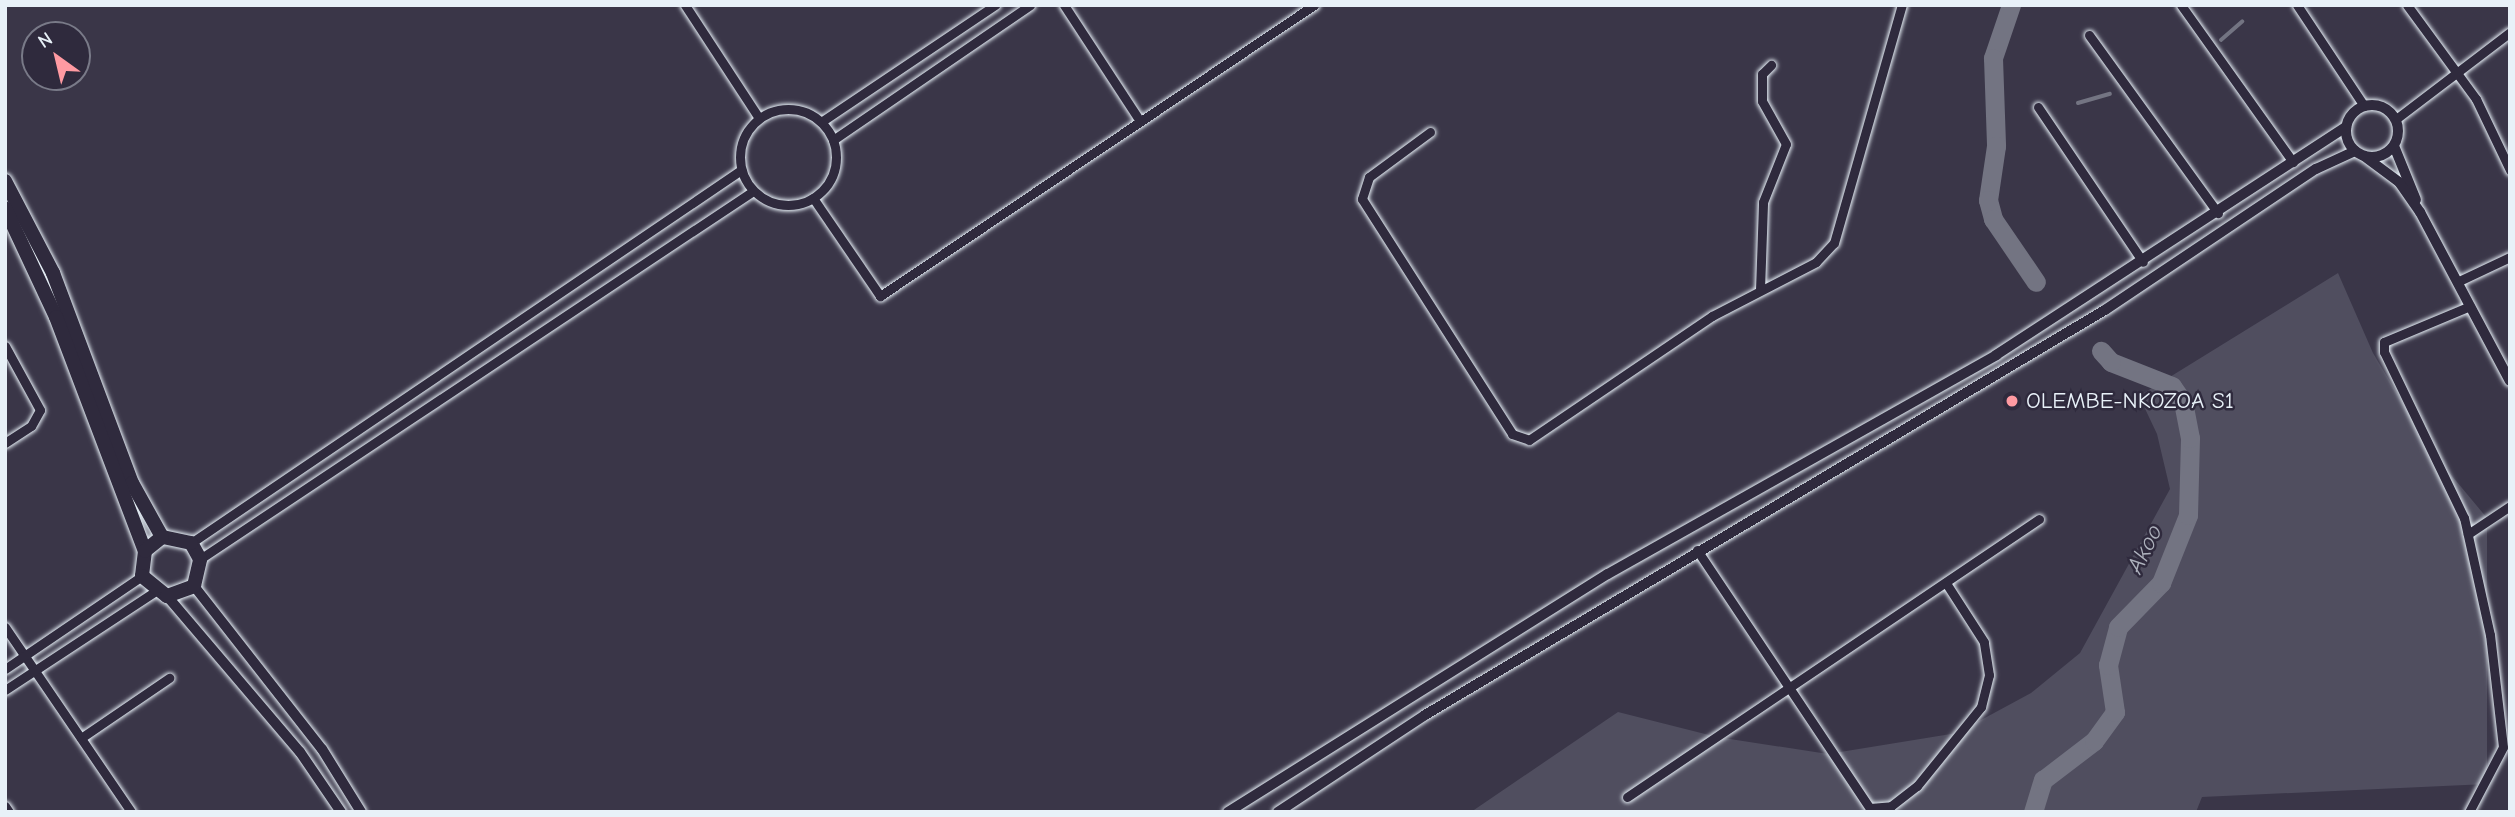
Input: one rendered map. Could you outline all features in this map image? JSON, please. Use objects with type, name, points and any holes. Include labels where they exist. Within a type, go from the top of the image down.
[{"type":"highway","points":[[5,208],[56,317],[145,551],[142,576],[161,594],[194,586],[200,559],[191,544],[162,537],[132,483],[53,273],[7,189]]},
{"type":"highway","points":[[145,551],[162,537]]},
{"type":"street","points":[[685,5],[759,118]]},
{"type":"street","points":[[821,122],[995,5]]},
{"type":"street","points":[[833,140],[1030,5]]},
{"type":"street","points":[[1064,5],[1140,121]]},
{"type":"street","points":[[813,198],[880,296],[1314,5]]},
{"type":"street","points":[[1430,132],[1369,177],[1362,199],[1519,439],[1543,434],[1712,316],[1816,262],[1834,243],[1902,5]]},
{"type":"street","points":[[2181,5],[2292,162]]},
{"type":"street","points":[[2297,5],[2364,106]]},
{"type":"street","points":[[2407,5],[2484,113],[2506,152],[2510,170]]},
{"type":"street","points":[[2396,120],[2510,32]]},
{"type":"street","points":[[2090,35],[2218,213]]},
{"type":"street","points":[[1760,290],[1763,202],[1786,144],[1762,101],[1762,74],[1771,65]]},
{"type":"street","points":[[2364,106],[2386,108],[2396,120],[2394,146],[2420,212],[2510,381]]},
{"type":"street","points":[[1228,812],[1608,574],[1996,355],[2143,262],[2346,127],[2364,106]]},
{"type":"street","points":[[2038,107],[2143,262]]},
{"type":"street","points":[[798,109],[821,122],[833,140],[831,179],[813,198],[775,204],[752,191],[741,170],[742,141],[759,118],[798,109]]},
{"type":"street","points":[[2346,127],[2360,154],[2399,182],[2420,212]]},
{"type":"street","points":[[1278,812],[1697,551],[2105,310],[2316,169],[2360,154],[2381,156],[2394,146]]},
{"type":"street","points":[[191,544],[741,170]]},
{"type":"street","points":[[200,559],[752,191]]},
{"type":"street","points":[[2457,282],[2510,257]]},
{"type":"street","points":[[2469,812],[2507,733],[2496,717],[2490,635],[2468,534],[2384,352],[2384,342],[2470,306]]},
{"type":"street","points":[[5,346],[40,410],[31,426],[5,443]]},
{"type":"street","points":[[2468,534],[2510,506]]},
{"type":"street","points":[[1627,797],[2039,519]]},
{"type":"street","points":[[1697,551],[1870,810],[1891,806],[1917,786],[1981,707],[1989,675],[1984,642],[1946,583]]},
{"type":"street","points":[[5,669],[142,576]]},
{"type":"street","points":[[194,586],[322,749],[361,812]]},
{"type":"street","points":[[5,690],[161,594],[300,752],[341,812]]},
{"type":"street","points":[[5,626],[131,812]]},
{"type":"street","points":[[81,738],[169,678]]},
{"type":"street","points":[[5,806],[9,812]]},
{"type":"shaded area","points":[[2338,273],[2373,353],[2432,452],[2487,518],[2487,784],[2202,797],[2196,812],[1471,812],[1618,712],[1717,737],[1828,754],[1957,733],[2031,693],[2080,653],[2170,489],[2157,434],[2139,396]]},
{"type":"waterway","name":"Akoo","points":[[2011,5],[1993,58],[1996,146],[1988,200],[1993,219],[2036,282]]},
{"type":"waterway","points":[[2221,40],[2242,22]]},
{"type":"waterway","points":[[2078,103],[2110,94]]},
{"type":"waterway","name":"Akoo","points":[[2033,812],[2043,780],[2094,741],[2115,712],[2108,665],[2118,627],[2161,583],[2188,515],[2190,438],[2183,402],[2172,386],[2111,362],[2101,351]]},
{"type":"place","name":"OLEMBE-NKOZOA S1","points":[[2012,401]]}]
